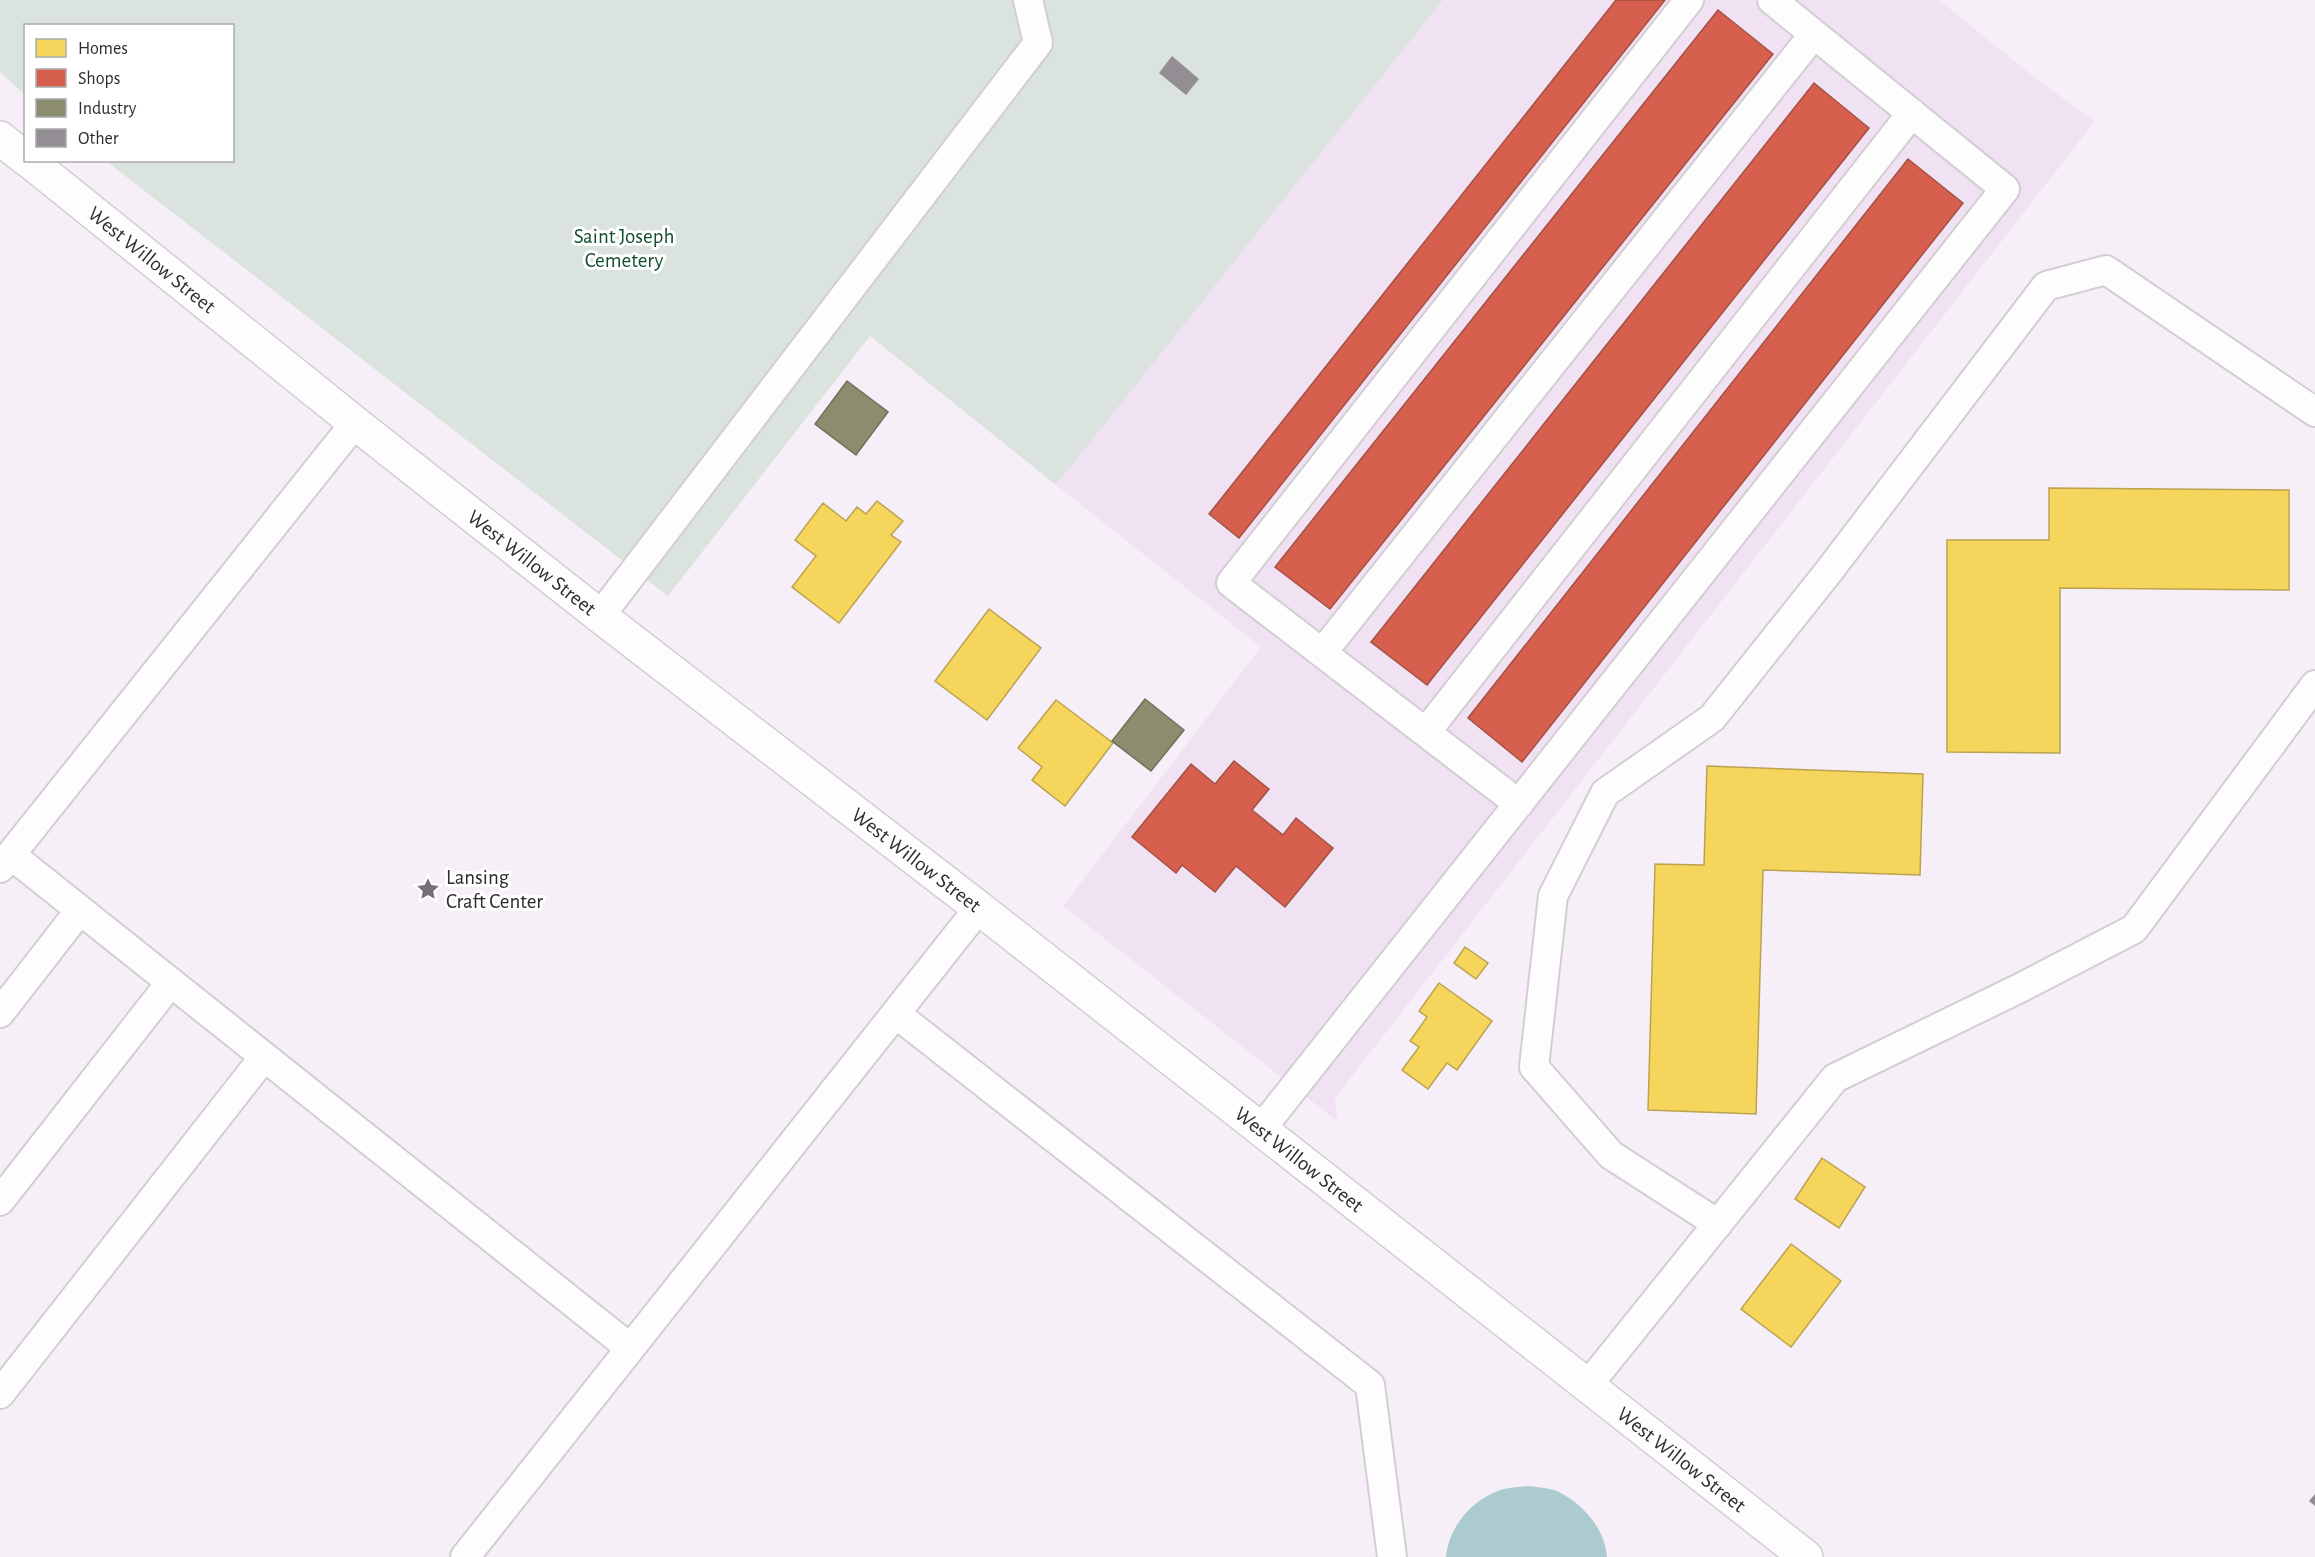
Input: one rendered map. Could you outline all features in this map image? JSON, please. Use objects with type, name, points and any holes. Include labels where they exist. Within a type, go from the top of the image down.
[{"type":"street","name":"West Willow Street","points":[[0,138],[24,158]]},
{"type":"street","name":"West Willow Street","points":[[29,162],[600,616],[979,908],[1806,1557]]},
{"type":"lane","points":[[600,616],[1038,43],[1028,0]]},
{"type":"lane","points":[[1519,804],[1231,583],[1689,0]]},
{"type":"lane","points":[[1262,1129],[2005,189],[1772,0]]},
{"type":"lane","points":[[1322,653],[1814,34]]},
{"type":"lane","points":[[1426,732],[1912,113]]},
{"type":"lane","points":[[1718,1224],[1611,1155],[1534,1067],[1553,896],[1605,793],[1712,718],[1829,571],[2046,286],[2106,270],[2315,412]]},
{"type":"lane","points":[[355,423],[5,862],[80,910],[630,1348]]},
{"type":"lane","points":[[1588,1385],[1834,1078],[2022,987],[2134,929],[2315,685]]},
{"type":"lane","points":[[465,1557],[979,908]]},
{"type":"lane","points":[[0,1013],[80,910]]},
{"type":"lane","points":[[0,1201],[171,982]]},
{"type":"lane","points":[[896,1014],[1370,1385],[1392,1557]]},
{"type":"lane","points":[[0,1394],[264,1057]]},
{"type":"shaded area","points":[[1443,0],[1939,0],[2034,77],[2095,121],[1335,1098],[1337,1121],[1063,906],[1261,647],[1056,485]]},
{"type":"green space","name":"Saint Joseph Cemetery","points":[[0,0],[1443,0],[1056,485],[870,336],[668,596],[107,162],[234,162],[234,24],[24,24],[24,94],[0,72]]},
{"type":"water","points":[[1528,1486],[1557,1491],[1575,1502],[1597,1527],[1602,1536],[1607,1557],[1446,1557],[1457,1525],[1471,1507],[1500,1490]]},
{"type":"building: Homes","points":[[2049,488],[2289,490],[2289,590],[2060,588],[2060,753],[1947,752],[1947,540],[2049,540]]},
{"type":"building: Homes","points":[[877,501],[903,521],[891,535],[901,542],[839,623],[792,587],[816,556],[795,540],[823,503],[846,521],[857,507],[866,514]]},
{"type":"building: Homes","points":[[989,609],[1041,648],[987,720],[935,681]]},
{"type":"building: Homes","points":[[1056,700],[1113,743],[1065,806],[1032,780],[1042,767],[1018,748]]},
{"type":"building: Homes","points":[[1707,766],[1923,774],[1920,875],[1763,870],[1756,1114],[1648,1110],[1655,864],[1704,865]]},
{"type":"building: Homes","points":[[1465,947],[1488,963],[1476,979],[1454,963]]},
{"type":"building: Homes","points":[[1439,983],[1492,1021],[1457,1070],[1447,1063],[1428,1089],[1402,1070],[1419,1047],[1410,1041],[1427,1017],[1419,1011]]},
{"type":"building: Homes","points":[[1822,1158],[1865,1187],[1839,1228],[1795,1199]]},
{"type":"building: Homes","points":[[1791,1244],[1841,1281],[1791,1347],[1741,1309]]},
{"type":"building: Shops","points":[[1616,0],[1665,0],[1239,538],[1209,514]]},
{"type":"building: Shops","points":[[1718,10],[1773,54],[1330,609],[1275,567]]},
{"type":"building: Shops","points":[[1814,83],[1869,128],[1427,685],[1371,642]]},
{"type":"building: Shops","points":[[1908,159],[1963,203],[1522,762],[1468,718]]},
{"type":"building: Shops","points":[[1234,761],[1269,789],[1252,810],[1283,835],[1296,818],[1333,848],[1285,907],[1236,866],[1215,892],[1182,865],[1176,873],[1132,837],[1191,764],[1215,784]]},
{"type":"building: Industry","points":[[847,381],[888,412],[856,455],[815,424]]},
{"type":"building: Industry","points":[[1145,699],[1184,730],[1151,771],[1112,741]]},
{"type":"building: Other","points":[[1172,56],[1199,79],[1186,95],[1159,73]]},
{"type":"building: Other","points":[[2315,1494],[2315,1506],[2309,1501]]},
{"type":"place","name":"Lansing Craft Center","points":[[428,889]]}]
